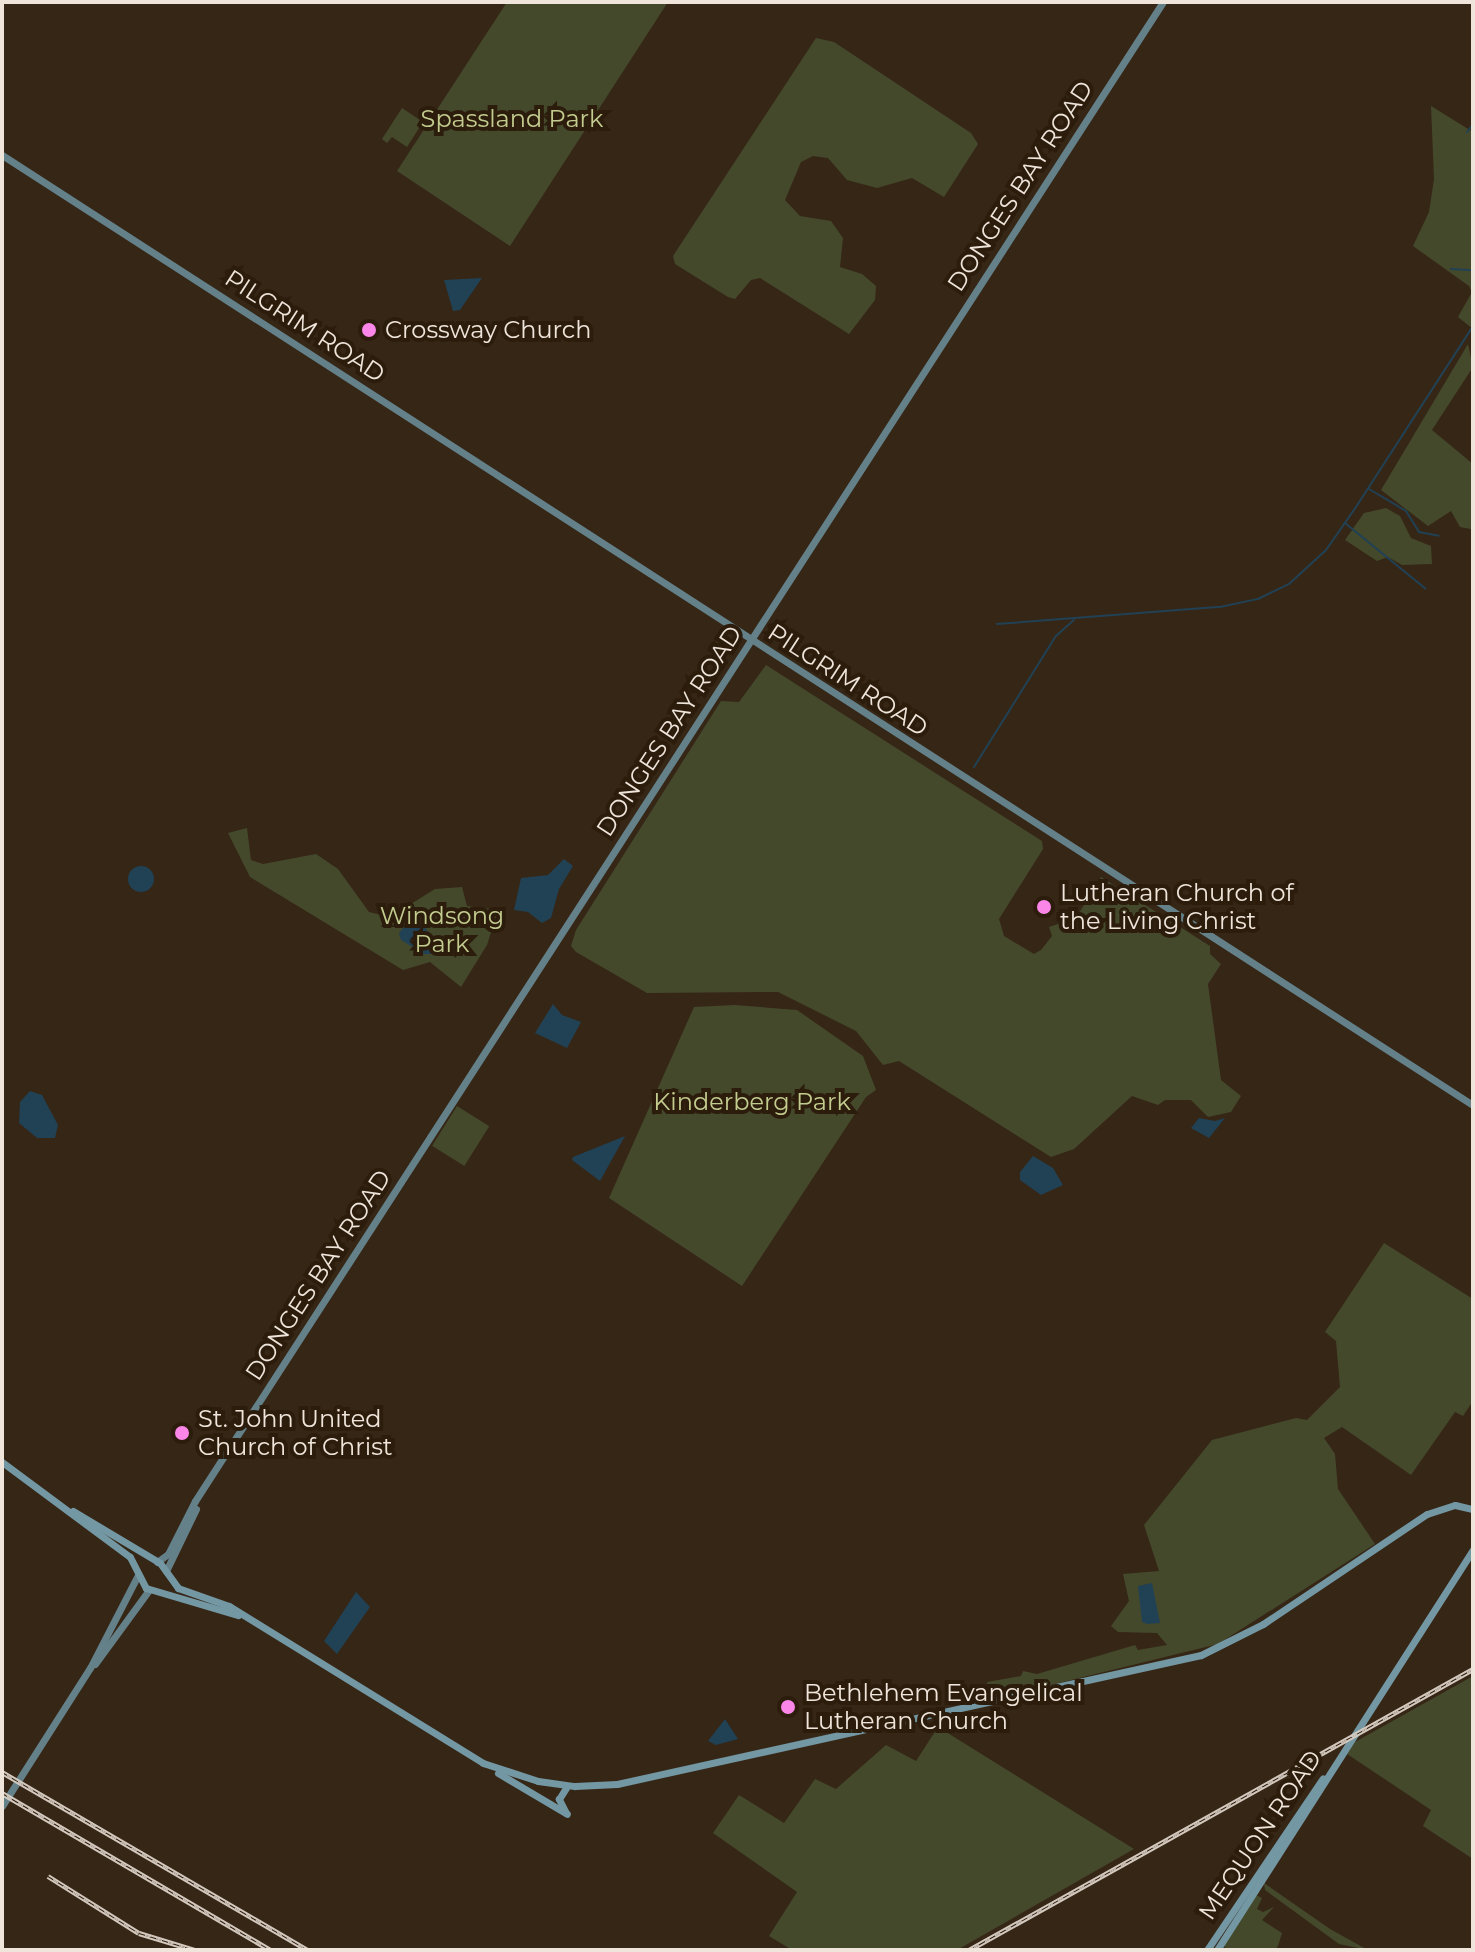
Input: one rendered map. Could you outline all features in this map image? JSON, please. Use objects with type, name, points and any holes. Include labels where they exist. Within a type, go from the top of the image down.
[{"type":"main road","points":[[2,1462],[154,1562],[178,1588],[229,1606],[567,1814],[559,1799],[568,1786]]},
{"type":"main road","points":[[483,1763],[568,1786],[617,1784],[1201,1655],[1263,1624],[1427,1514],[1455,1505],[1473,1509]]},
{"type":"main road","points":[[73,1511],[134,1560],[151,1590],[252,1620]]},
{"type":"main road","name":"MEQUON ROAD","points":[[1217,1950],[1473,1549]]},
{"type":"main road","points":[[139,1573],[154,1562]]},
{"type":"main road","points":[[151,1590],[167,1574]]},
{"type":"main road","name":"MEQUON ROAD","points":[[1207,1950],[1348,1744]]},
{"type":"street","name":"DONGES BAY ROAD","points":[[154,1562],[168,1554],[209,1482],[1163,2]]},
{"type":"street","name":"PILGRIM ROAD","points":[[2,155],[1473,1105]]},
{"type":"street","name":"DONGES BAY ROAD","points":[[167,1574],[209,1482]]},
{"type":"street","points":[[2,1806],[90,1668],[139,1573]]},
{"type":"street","points":[[90,1668],[151,1590]]},
{"type":"green space","name":"Spassland Park","points":[[507,2],[668,2],[510,246],[397,171]]},
{"type":"green space","points":[[816,38],[834,42],[971,133],[978,144],[944,197],[912,178],[877,188],[847,180],[828,158],[813,156],[801,162],[785,200],[800,216],[831,221],[843,238],[840,267],[862,274],[876,286],[875,300],[849,334],[760,278],[751,280],[735,299],[728,297],[675,264],[673,256]]},
{"type":"green space","points":[[1431,106],[1473,132],[1473,329],[1458,317],[1472,292],[1469,286],[1413,246],[1429,212],[1434,179]]},
{"type":"green space","points":[[402,108],[423,122],[407,147],[392,137],[387,143],[382,139]]},
{"type":"green space","points":[[1468,344],[1473,367],[1432,430],[1473,464],[1473,525],[1471,529],[1460,527],[1451,511],[1428,526],[1381,490]]},
{"type":"green space","points":[[1386,508],[1400,516],[1411,538],[1431,546],[1432,564],[1402,565],[1388,557],[1377,561],[1345,540],[1364,513]]},
{"type":"green space","points":[[766,665],[1042,841],[1043,849],[999,919],[1004,936],[1034,954],[1041,950],[1052,936],[1049,927],[1076,918],[1101,877],[1210,946],[1210,954],[1221,964],[1208,984],[1221,1080],[1241,1096],[1231,1112],[1208,1117],[1191,1100],[1165,1100],[1158,1105],[1132,1096],[1074,1149],[1051,1157],[899,1061],[883,1065],[856,1031],[778,992],[647,993],[576,952],[571,946],[576,930],[721,701],[739,702]]},
{"type":"green space","name":"Windsong Park","points":[[247,828],[251,860],[263,864],[316,854],[338,869],[369,912],[390,917],[435,889],[462,887],[467,906],[498,910],[487,945],[461,987],[430,962],[403,970],[250,877],[228,833]]},
{"type":"green space","name":"Kinderberg Park","points":[[735,1005],[797,1010],[863,1056],[876,1090],[866,1097],[742,1286],[609,1198],[694,1007]]},
{"type":"green space","points":[[457,1106],[489,1126],[464,1166],[432,1146]]},
{"type":"green space","points":[[1384,1243],[1473,1299],[1473,1401],[1463,1416],[1455,1412],[1411,1475],[1342,1427],[1324,1438],[1335,1454],[1338,1489],[1375,1544],[1218,1644],[989,1700],[987,1682],[1021,1676],[1023,1671],[1037,1674],[1135,1645],[1138,1650],[1167,1645],[1157,1633],[1118,1632],[1111,1626],[1129,1601],[1123,1574],[1159,1571],[1144,1525],[1212,1440],[1296,1418],[1307,1420],[1340,1387],[1336,1341],[1325,1332]]},
{"type":"green space","points":[[1473,1676],[1473,1859],[1423,1826],[1431,1810],[1347,1754],[1355,1742]]},
{"type":"green space","points":[[938,1727],[1134,1849],[957,1950],[792,1950],[769,1936],[797,1892],[713,1833],[739,1795],[784,1823],[815,1779],[836,1789],[886,1745],[916,1761]]},
{"type":"green space","points":[[1264,1883],[1330,1929],[1368,1950],[1339,1944],[1265,1890]]},
{"type":"green space","points":[[1256,1895],[1262,1898],[1257,1909],[1263,1912],[1274,1907],[1262,1920],[1282,1933],[1278,1946],[1275,1950],[1226,1950],[1224,1945]]},
{"type":"water","points":[[482,278],[460,310],[453,311],[444,280]]},
{"type":"water","points":[[564,859],[573,866],[559,889],[551,918],[542,923],[528,912],[514,910],[521,878],[548,875]]},
{"type":"water","points":[[141,866],[150,870],[154,879],[150,888],[141,892],[132,888],[128,879],[132,870]]},
{"type":"water","points":[[410,920],[424,926],[444,954],[424,954],[401,940],[399,933]]},
{"type":"water","points":[[553,1004],[562,1015],[581,1022],[567,1048],[535,1033]]},
{"type":"water","points":[[30,1091],[42,1095],[58,1125],[55,1138],[37,1138],[19,1123],[20,1102]]},
{"type":"water","points":[[1199,1118],[1215,1121],[1225,1118],[1209,1138],[1191,1128]]},
{"type":"water","points":[[625,1136],[600,1181],[572,1160],[573,1157]]},
{"type":"water","points":[[1033,1156],[1053,1168],[1063,1185],[1041,1195],[1020,1180],[1020,1172]]},
{"type":"water","points":[[1152,1583],[1160,1623],[1147,1624],[1142,1622],[1138,1586]]},
{"type":"water","points":[[356,1592],[370,1607],[337,1654],[324,1641]]},
{"type":"water","points":[[725,1719],[738,1739],[716,1745],[708,1741]]},
{"type":"waterway","points":[[1467,132],[1473,124]]},
{"type":"waterway","points":[[1451,269],[1473,270]]},
{"type":"waterway","points":[[997,624],[1220,607],[1258,599],[1289,584],[1326,550],[1473,326]]},
{"type":"waterway","points":[[1369,489],[1406,511],[1419,532],[1439,536]]},
{"type":"waterway","points":[[1345,523],[1426,589]]},
{"type":"waterway","points":[[974,767],[1056,636],[1074,620]]},
{"type":"railway","points":[[969,1950],[1473,1669]]},
{"type":"railway","points":[[2,1772],[308,1950]]},
{"type":"railway","points":[[2,1793],[271,1950]]},
{"type":"railway","points":[[48,1876],[139,1933],[195,1950]]},
{"type":"place","name":"Crossway Church","points":[[369,330]]},
{"type":"place","name":"Lutheran Church of the Living Christ","points":[[1044,907]]},
{"type":"place","name":"St. John United Church of Christ","points":[[182,1433]]},
{"type":"place","name":"Bethlehem Evangelical Lutheran Church","points":[[788,1707]]}]
